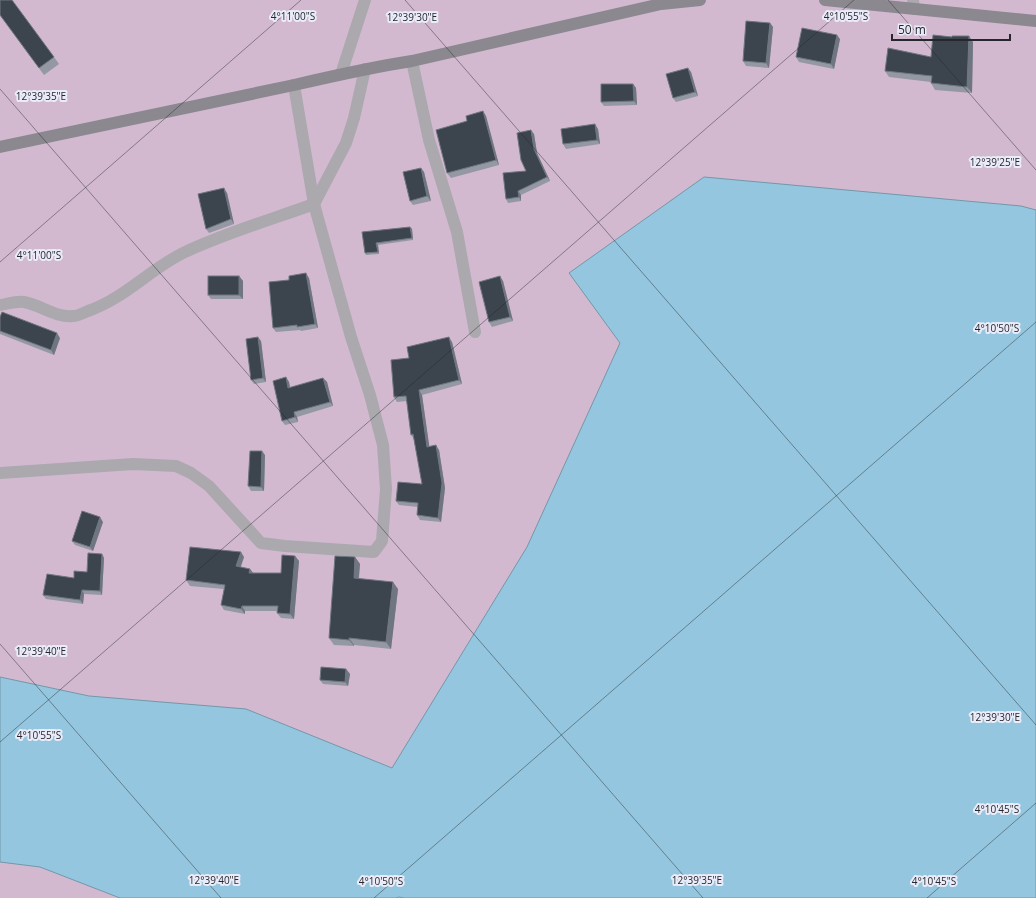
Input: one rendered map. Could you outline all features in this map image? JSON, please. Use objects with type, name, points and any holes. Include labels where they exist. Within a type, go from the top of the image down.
[{"type":"street","points":[[341,74],[365,0]]},
{"type":"street","points":[[0,147],[341,74],[412,61],[661,2],[700,0]]},
{"type":"street","points":[[825,0],[914,4],[1036,21]]},
{"type":"street","points":[[412,61],[429,140],[457,232],[475,332]]},
{"type":"street","points":[[0,305],[24,302],[54,314],[74,316],[99,308],[182,254],[206,243],[314,204],[346,143],[354,118],[365,69]]},
{"type":"street","points":[[0,473],[133,464],[176,466],[191,473],[209,486],[261,543],[374,552],[382,541],[386,489],[383,445],[370,394],[351,337],[314,204],[294,85]]},
{"type":"shaded area","points":[[0,0],[1036,0],[1036,898],[0,898]]},
{"type":"water","points":[[704,177],[1021,206],[1036,210],[1036,898],[120,898],[40,867],[0,862],[0,677],[89,696],[246,709],[392,768],[527,547],[620,343],[569,273]]},
{"type":"building","points":[[0,0],[12,0],[54,57],[39,68],[0,15]]},
{"type":"building","points":[[746,21],[770,23],[766,63],[743,61]]},
{"type":"building","points":[[802,28],[837,35],[831,64],[796,57]]},
{"type":"building","points":[[933,35],[952,37],[969,36],[967,87],[931,83],[932,76],[885,71],[888,48],[931,57]]},
{"type":"building","points":[[688,68],[695,92],[673,98],[666,74]]},
{"type":"building","points":[[601,84],[633,84],[634,101],[601,102]]},
{"type":"building","points":[[483,111],[496,160],[447,173],[436,130],[467,121],[466,116]]},
{"type":"building","points":[[595,124],[597,140],[563,144],[561,129]]},
{"type":"building","points":[[531,130],[534,149],[547,177],[518,191],[519,197],[506,199],[503,173],[526,171],[521,160],[517,133]]},
{"type":"building","points":[[421,168],[427,196],[410,201],[403,172]]},
{"type":"building","points":[[224,188],[231,219],[206,229],[198,194]]},
{"type":"building","points":[[410,227],[412,238],[376,243],[378,252],[365,253],[362,232]]},
{"type":"building","points":[[306,273],[315,324],[297,327],[297,325],[273,328],[269,282],[289,280],[289,276]]},
{"type":"building","points":[[208,276],[239,276],[239,295],[208,295]]},
{"type":"building","points":[[500,276],[510,317],[489,322],[479,282]]},
{"type":"building","points":[[2,312],[57,333],[51,350],[0,331],[0,317]]},
{"type":"building","points":[[258,337],[263,378],[251,380],[246,339]]},
{"type":"building","points":[[449,337],[459,380],[419,390],[427,447],[436,445],[442,483],[438,518],[417,515],[418,503],[396,501],[398,482],[422,484],[413,434],[411,435],[406,396],[394,397],[391,360],[409,358],[407,347]]},
{"type":"building","points":[[286,377],[288,388],[323,378],[330,402],[294,412],[295,417],[282,421],[273,381]]},
{"type":"building","points":[[250,451],[262,451],[261,487],[248,486]]},
{"type":"building","points":[[82,511],[100,517],[90,547],[72,541]]},
{"type":"building","points":[[190,547],[241,552],[236,566],[250,569],[249,573],[281,573],[282,555],[295,556],[290,614],[277,613],[278,606],[242,606],[241,609],[221,605],[225,585],[186,580]]},
{"type":"building","points":[[88,553],[102,554],[100,591],[82,590],[80,600],[43,595],[47,574],[74,578],[74,571],[87,572]]},
{"type":"building","points":[[335,556],[355,557],[354,578],[393,582],[386,642],[349,638],[349,640],[329,638]]},
{"type":"building","points":[[321,667],[346,669],[345,682],[320,680]]}]
